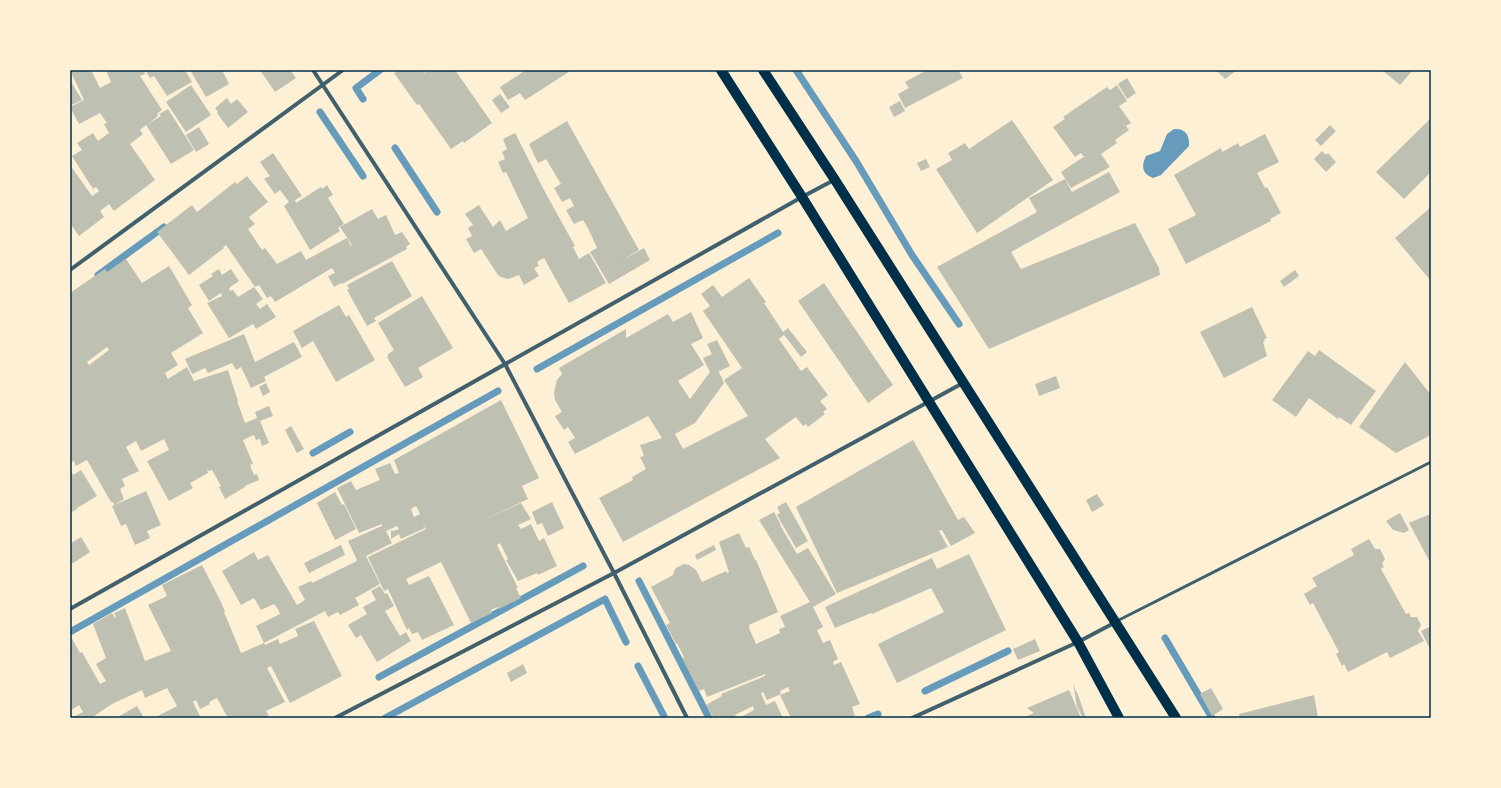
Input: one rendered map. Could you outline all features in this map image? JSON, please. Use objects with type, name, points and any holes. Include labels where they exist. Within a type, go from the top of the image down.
[{"type":"main road","points":[[721,70],[802,196],[1078,642],[1119,718]]},
{"type":"main road","points":[[763,70],[835,180],[1176,718]]},
{"type":"street","points":[[313,70],[505,364],[688,718]]},
{"type":"street","points":[[70,270],[343,70]]},
{"type":"street","points":[[70,609],[802,196],[835,180]]},
{"type":"street","points":[[335,718],[614,573],[964,383]]},
{"type":"street","points":[[912,718],[1078,642],[1116,622]]},
{"type":"lane","points":[[1116,622],[1431,462]]},
{"type":"water","points":[[1174,129],[1184,131],[1186,133],[1189,139],[1189,146],[1161,175],[1153,178],[1145,172],[1143,166],[1146,156],[1160,151],[1167,134]]},
{"type":"building","points":[[70,70],[91,70],[100,88],[111,82],[106,70],[144,70],[145,74],[140,76],[162,110],[157,114],[158,116],[148,124],[161,116],[159,114],[168,109],[194,150],[171,164],[146,125],[140,130],[143,134],[130,144],[155,180],[114,211],[109,204],[100,211],[104,217],[79,236],[70,223],[70,165],[92,196],[99,191],[96,187],[93,189],[72,156],[82,150],[77,143],[93,133],[98,141],[109,133],[104,124],[107,123],[100,113],[79,124],[70,107],[84,100]]},
{"type":"building","points":[[145,70],[185,70],[192,82],[167,96],[154,76],[150,78]]},
{"type":"building","points":[[190,70],[222,70],[229,84],[206,97]]},
{"type":"building","points":[[260,70],[290,70],[296,78],[275,92]]},
{"type":"building","points":[[399,70],[422,70],[424,73],[428,70],[455,70],[492,123],[464,143],[463,141],[451,149],[419,104],[417,105],[394,73]]},
{"type":"building","points":[[526,70],[572,70],[525,100],[520,93],[508,100],[500,87]]},
{"type":"building","points":[[927,70],[958,70],[963,78],[905,108],[898,94],[909,88],[905,82]]},
{"type":"building","points":[[1216,70],[1237,70],[1225,79]]},
{"type":"building","points":[[1382,70],[1413,70],[1400,85]]},
{"type":"building","points":[[1127,78],[1136,93],[1127,99],[1118,84]]},
{"type":"building","points":[[70,80],[82,100],[70,106]]},
{"type":"building","points":[[191,85],[211,115],[186,132],[166,102]]},
{"type":"building","points":[[1117,85],[1127,101],[1119,106],[1131,123],[1126,126],[1129,130],[1115,140],[1117,143],[1101,154],[1110,167],[1071,188],[1061,172],[1085,156],[1081,153],[1075,157],[1053,127],[1065,119],[1063,117],[1107,87],[1110,90]]},
{"type":"building","points":[[500,94],[510,107],[501,113],[492,100]]},
{"type":"building","points":[[227,98],[231,104],[237,99],[248,112],[228,128],[215,108]]},
{"type":"building","points":[[900,101],[905,111],[894,117],[889,107]]},
{"type":"building","points":[[1431,118],[1431,172],[1404,199],[1376,172]]},
{"type":"building","points":[[1012,120],[1053,180],[977,233],[936,169],[952,160],[948,153],[965,143],[969,149]]},
{"type":"building","points":[[567,121],[639,250],[621,261],[644,248],[650,260],[609,284],[590,252],[597,248],[588,228],[583,220],[574,224],[566,210],[574,206],[570,198],[562,202],[554,188],[561,184],[546,159],[538,163],[529,144]]},
{"type":"building","points":[[1330,125],[1336,131],[1321,146],[1315,140]]},
{"type":"building","points":[[199,127],[209,144],[196,152],[186,135]]},
{"type":"building","points":[[515,133],[575,246],[573,247],[579,259],[589,253],[606,283],[569,303],[544,258],[537,262],[539,266],[534,268],[539,276],[524,285],[519,275],[508,279],[498,275],[481,249],[474,253],[466,239],[472,236],[468,228],[473,225],[465,214],[479,205],[493,227],[500,220],[506,231],[528,218],[506,172],[503,173],[498,162],[505,159],[502,152],[507,149],[503,139]]},
{"type":"building","points":[[1265,134],[1279,162],[1257,173],[1265,188],[1267,187],[1281,213],[1270,219],[1271,221],[1186,264],[1168,229],[1196,215],[1174,175],[1221,148],[1222,152],[1238,143],[1240,147]]},
{"type":"building","points":[[1322,151],[1326,155],[1328,153],[1336,162],[1326,172],[1314,159]]},
{"type":"building","points":[[273,153],[302,196],[295,200],[296,203],[321,187],[322,189],[327,185],[333,195],[328,198],[344,224],[338,228],[340,231],[310,250],[284,206],[289,202],[280,190],[275,194],[264,179],[270,176],[260,162]]},
{"type":"building","points":[[926,159],[930,167],[921,171],[917,163]]},
{"type":"building","points":[[1109,172],[1120,192],[1011,252],[1021,269],[1135,223],[1159,268],[1160,275],[989,349],[937,267],[1037,212],[1029,198],[1065,179],[1072,192]]},
{"type":"building","points":[[247,176],[268,202],[249,217],[255,224],[248,229],[262,250],[265,248],[277,264],[301,251],[306,260],[347,238],[351,246],[352,245],[340,227],[372,209],[378,219],[386,215],[395,235],[402,232],[410,244],[406,247],[407,249],[342,284],[341,283],[334,287],[328,276],[335,273],[332,268],[275,302],[271,296],[267,298],[259,285],[255,287],[226,245],[189,275],[157,232],[192,205],[197,212],[235,182],[237,184]]},
{"type":"building","points":[[1431,207],[1431,281],[1395,238]]},
{"type":"building","points":[[126,259],[142,283],[169,266],[192,305],[188,308],[203,333],[171,353],[178,365],[165,373],[168,379],[187,367],[194,381],[228,370],[245,423],[257,418],[255,412],[269,406],[273,416],[260,421],[269,443],[262,446],[260,439],[256,440],[254,435],[243,440],[253,464],[250,465],[254,475],[257,474],[259,480],[245,486],[225,499],[219,487],[221,486],[212,470],[209,471],[207,469],[208,473],[190,483],[193,488],[169,501],[147,461],[169,450],[164,439],[141,451],[136,441],[126,447],[139,471],[122,479],[125,486],[120,489],[124,499],[114,505],[87,460],[76,466],[74,461],[70,463],[70,293],[105,269],[107,272]],"holes":[[[107,347],[109,350],[89,365],[87,362]]]},
{"type":"building","points":[[392,261],[412,296],[374,318],[376,321],[367,326],[347,290],[349,289],[347,285]]},
{"type":"building","points":[[219,269],[222,275],[231,269],[239,281],[229,288],[230,291],[233,290],[238,297],[254,287],[263,299],[256,304],[260,309],[267,304],[276,317],[256,329],[253,324],[229,338],[207,303],[222,296],[221,293],[209,301],[199,285],[213,276],[211,274]]},
{"type":"building","points":[[1295,270],[1299,276],[1284,287],[1280,281]]},
{"type":"building","points":[[749,278],[766,302],[764,303],[783,332],[788,328],[807,352],[801,357],[784,335],[779,339],[801,371],[807,367],[828,395],[820,401],[827,409],[823,412],[825,414],[808,427],[806,424],[803,426],[796,417],[765,439],[780,458],[623,542],[599,498],[633,480],[632,477],[646,469],[640,457],[644,456],[640,445],[662,438],[648,416],[575,454],[568,442],[575,438],[568,427],[564,430],[555,416],[562,412],[555,400],[554,392],[557,380],[562,374],[559,368],[626,329],[626,338],[668,314],[673,322],[691,312],[703,338],[691,344],[704,365],[678,381],[690,399],[710,372],[703,358],[712,354],[707,344],[717,340],[730,366],[720,371],[718,370],[724,383],[695,423],[675,434],[683,449],[748,416],[724,380],[742,368],[703,311],[710,306],[701,294],[713,285],[722,297]]},
{"type":"building","points":[[824,283],[893,385],[868,403],[798,301]]},
{"type":"building","points":[[422,296],[453,348],[418,368],[423,377],[405,387],[387,357],[387,355],[394,350],[378,323]]},
{"type":"building","points":[[339,305],[346,317],[349,315],[375,360],[336,382],[313,341],[302,348],[293,331]]},
{"type":"building","points":[[1252,307],[1267,338],[1264,339],[1265,341],[1263,342],[1267,356],[1224,378],[1200,332]]},
{"type":"building","points":[[244,334],[255,362],[294,342],[302,357],[264,377],[266,381],[251,388],[241,367],[236,370],[232,363],[208,373],[205,368],[192,374],[185,359]]},
{"type":"building","points":[[1319,350],[1376,391],[1351,425],[1339,417],[1338,419],[1309,398],[1296,417],[1272,400],[1308,351],[1315,356]]},
{"type":"building","points":[[1405,362],[1431,395],[1431,435],[1396,453],[1359,427]]},
{"type":"building","points":[[1056,376],[1060,388],[1039,396],[1035,384]]},
{"type":"building","points":[[266,383],[270,392],[263,396],[259,387]]},
{"type":"building","points":[[501,400],[539,478],[522,486],[528,499],[479,522],[521,503],[531,519],[518,525],[521,529],[531,524],[539,541],[544,538],[557,566],[538,575],[537,573],[518,581],[506,560],[508,559],[500,543],[497,545],[518,588],[516,588],[521,598],[499,609],[498,607],[491,610],[492,613],[471,623],[441,562],[406,579],[409,585],[429,576],[454,625],[422,640],[418,632],[412,634],[409,628],[407,630],[388,589],[384,591],[368,557],[426,529],[422,521],[425,528],[401,539],[399,534],[391,539],[391,530],[394,531],[399,529],[397,526],[386,531],[392,543],[366,556],[380,584],[355,598],[359,605],[340,615],[338,612],[328,617],[325,611],[264,643],[256,626],[280,614],[278,609],[274,604],[261,610],[254,598],[241,605],[222,571],[254,552],[258,560],[268,555],[297,605],[305,600],[298,587],[311,581],[312,583],[355,562],[357,560],[348,541],[382,526],[382,524],[359,533],[337,488],[351,481],[356,490],[380,480],[375,469],[390,463],[395,474],[399,473],[394,460]],"holes":[[[416,506],[420,514],[414,517],[411,509]]]},
{"type":"building","points":[[291,426],[304,449],[297,453],[285,430]]},
{"type":"building","points":[[913,440],[958,520],[964,517],[975,533],[951,546],[942,530],[939,531],[948,547],[837,593],[796,507]]},
{"type":"building","points":[[70,468],[73,475],[81,470],[97,496],[70,513]]},
{"type":"building","points":[[146,491],[161,525],[147,531],[150,538],[135,545],[126,524],[121,526],[112,506]]},
{"type":"building","points":[[335,492],[342,505],[344,504],[356,529],[335,540],[317,503]]},
{"type":"building","points":[[1097,494],[1104,505],[1092,512],[1086,500]]},
{"type":"building","points":[[552,502],[564,528],[548,536],[542,523],[537,525],[532,512]]},
{"type":"building","points":[[786,502],[808,541],[796,548],[777,515],[780,513],[777,507]]},
{"type":"building","points":[[774,512],[797,554],[808,548],[836,594],[813,607],[823,627],[817,630],[823,643],[830,640],[838,659],[833,662],[834,665],[841,662],[860,704],[852,707],[855,716],[850,718],[791,718],[780,695],[790,691],[788,687],[780,691],[781,694],[767,700],[763,692],[761,693],[766,705],[775,701],[783,718],[739,718],[754,710],[753,706],[735,715],[737,718],[714,718],[706,705],[722,696],[721,694],[765,676],[765,674],[707,697],[704,689],[699,691],[682,658],[684,657],[677,643],[676,644],[666,625],[670,623],[651,587],[673,575],[676,568],[684,564],[689,565],[696,570],[702,582],[726,571],[727,573],[729,572],[719,542],[739,533],[746,548],[749,547],[756,560],[778,612],[749,625],[749,628],[756,644],[780,633],[779,629],[785,627],[780,616],[810,602],[759,520]]},
{"type":"building","points":[[1400,513],[1409,530],[1404,533],[1393,530],[1386,521]]},
{"type":"building","points":[[1430,514],[1431,516],[1431,564],[1409,523]]},
{"type":"building","points":[[81,537],[90,552],[70,565],[70,544]]},
{"type":"building","points":[[1369,539],[1375,549],[1380,549],[1385,559],[1382,564],[1384,567],[1381,569],[1406,614],[1409,613],[1411,617],[1417,617],[1421,625],[1418,631],[1424,641],[1390,658],[1387,652],[1348,672],[1344,664],[1342,666],[1336,654],[1339,652],[1313,603],[1310,605],[1304,594],[1317,586],[1312,578],[1354,555],[1351,549]]},
{"type":"building","points":[[341,545],[345,555],[309,573],[304,563]]},
{"type":"building","points":[[714,545],[716,550],[697,560],[695,555]]},
{"type":"building","points":[[969,554],[1006,630],[897,683],[878,644],[944,612],[931,588],[872,614],[871,613],[835,628],[825,607],[932,558],[937,569]]},
{"type":"building","points":[[202,565],[221,602],[241,653],[264,643],[265,645],[278,639],[280,644],[298,636],[295,629],[314,621],[342,676],[290,703],[271,666],[267,668],[285,702],[266,711],[270,718],[228,718],[217,698],[209,702],[210,704],[200,709],[196,700],[193,702],[201,718],[154,718],[177,706],[167,688],[145,698],[142,690],[112,704],[91,718],[70,718],[70,712],[73,717],[83,712],[79,705],[70,711],[70,635],[80,653],[82,652],[100,684],[106,681],[96,664],[106,658],[93,624],[112,613],[115,618],[114,613],[125,608],[145,661],[171,651],[148,605],[167,596],[162,585]]},
{"type":"building","points":[[380,586],[385,594],[387,593],[394,606],[385,611],[400,636],[406,632],[411,641],[377,662],[361,635],[356,638],[348,625],[367,614],[363,607],[376,600],[371,591]]},
{"type":"building","points":[[1431,626],[1431,651],[1421,631]]},
{"type":"building","points":[[1035,639],[1040,651],[1018,660],[1013,649]]},
{"type":"building","points":[[523,664],[527,673],[511,682],[507,673]]},
{"type":"building","points":[[1073,683],[1086,718],[1083,718],[1077,707]]},
{"type":"building","points":[[1211,688],[1223,709],[1212,716],[1200,694]]},
{"type":"building","points":[[1069,690],[1081,718],[1022,718],[1034,713],[1027,708]]},
{"type":"building","points":[[1314,695],[1318,718],[1240,718],[1239,714]]},
{"type":"building","points":[[137,706],[144,718],[116,718]]},
{"type":"waterway","points":[[363,99],[356,88],[380,70]]},
{"type":"waterway","points":[[796,70],[856,161],[912,255],[959,324]]},
{"type":"waterway","points":[[320,112],[363,176]]},
{"type":"waterway","points":[[395,148],[437,212]]},
{"type":"waterway","points":[[98,275],[164,227]]},
{"type":"waterway","points":[[537,369],[778,233]]},
{"type":"waterway","points":[[70,632],[498,391]]},
{"type":"waterway","points":[[313,453],[350,432]]},
{"type":"waterway","points":[[379,677],[583,566]]},
{"type":"waterway","points":[[639,581],[709,718]]},
{"type":"waterway","points":[[385,718],[605,599],[626,642]]},
{"type":"waterway","points":[[1165,638],[1212,718]]},
{"type":"waterway","points":[[925,691],[1008,651]]},
{"type":"waterway","points":[[638,666],[665,718]]},
{"type":"waterway","points":[[868,718],[878,714]]}]
